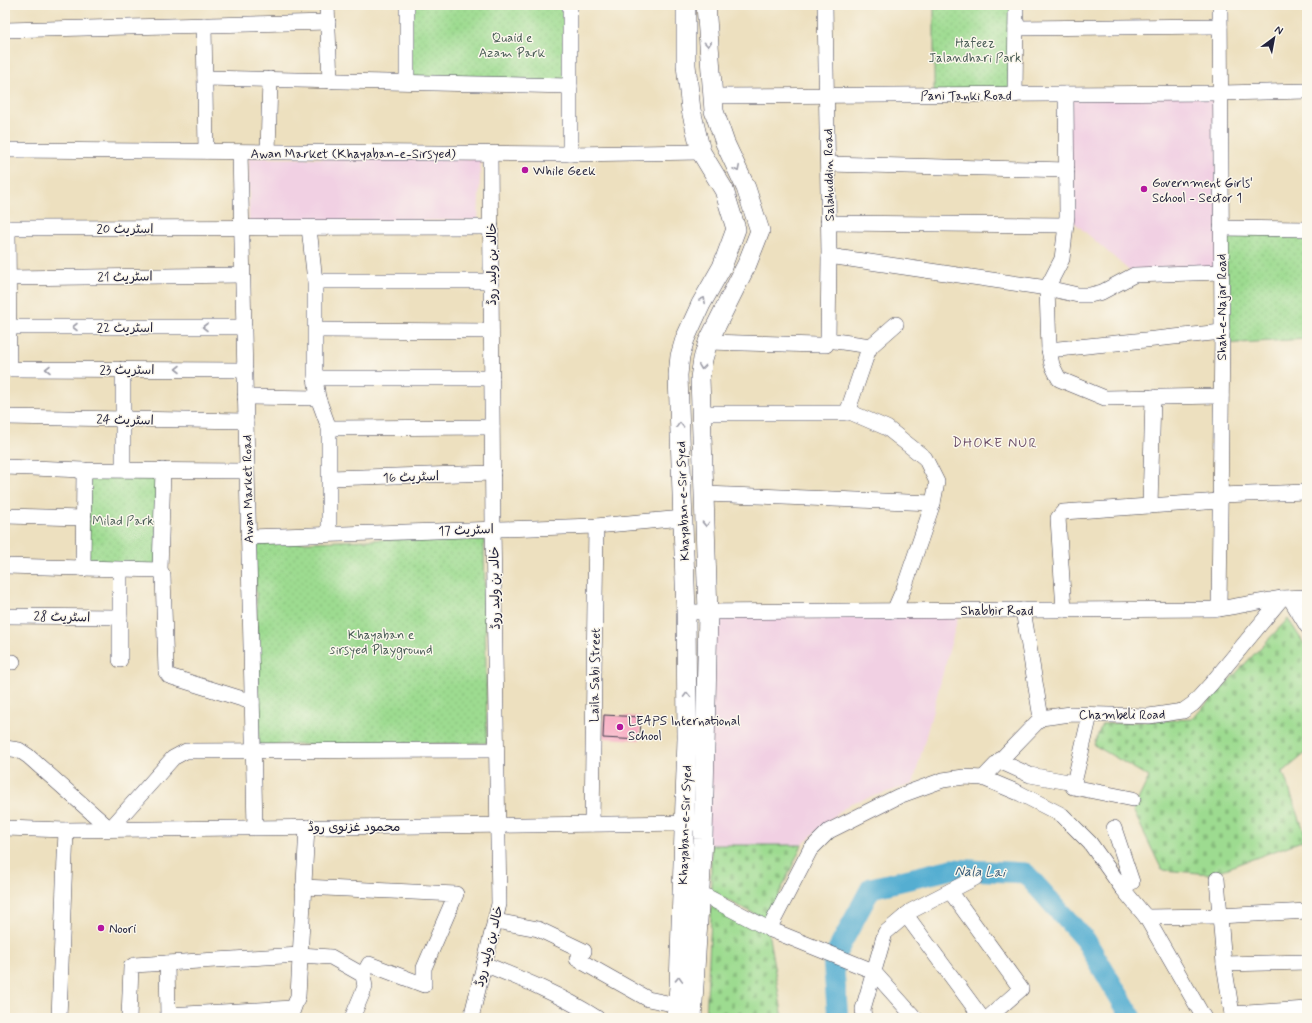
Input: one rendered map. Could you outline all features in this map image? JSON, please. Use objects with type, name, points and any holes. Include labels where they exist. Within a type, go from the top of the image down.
[{"type":"main road","name":"Khayaban-e-Sir Syed","points":[[686,5],[686,65],[691,110],[701,152],[724,190],[736,229],[722,267],[701,304],[685,339],[680,356],[678,374],[686,612],[687,738],[700,893],[692,1018]]},
{"type":"main road","name":"Khayaban-e-Sir Syed","points":[[676,1012],[694,823],[708,612],[700,378],[708,342],[747,264],[760,231],[746,188],[724,143],[714,111],[706,5]]},
{"type":"street","points":[[327,5],[330,81]]},
{"type":"street","points":[[407,5],[407,82]]},
{"type":"street","points":[[570,5],[570,154]]},
{"type":"street","name":"Salahuddin Road","points":[[826,5],[829,256],[827,342]]},
{"type":"street","points":[[1015,95],[1016,5]]},
{"type":"street","name":"Shah-e-Najar Road","points":[[1219,609],[1222,332],[1220,5]]},
{"type":"street","points":[[5,30],[328,22]]},
{"type":"street","points":[[204,25],[206,151]]},
{"type":"street","points":[[1016,28],[1220,26]]},
{"type":"street","points":[[205,78],[570,86]]},
{"type":"street","points":[[268,152],[270,79]]},
{"type":"street","name":"Pani Tanki Road","points":[[712,96],[1015,95],[1307,91]]},
{"type":"street","points":[[1066,94],[1066,225],[1062,259],[1047,288],[1049,350],[1052,365],[1059,379],[1104,398],[1221,396]]},
{"type":"street","name":"Awan Market (Khayaban-e-Sirsyed)","points":[[5,150],[490,154],[701,152]]},
{"type":"street","name":"Awan Market Road","points":[[240,152],[255,827]]},
{"type":"street","name":"خالد بن ولید روڈ","points":[[471,1018],[500,904],[497,826],[492,473],[490,154]]},
{"type":"street","points":[[828,164],[1067,170]]},
{"type":"street","points":[[828,223],[1066,225]]},
{"type":"street","points":[[6,228],[8,278],[7,327]]},
{"type":"street","name":"اسٹریٹ 20","points":[[6,228],[491,228]]},
{"type":"street","points":[[309,228],[315,281],[315,378],[318,398],[329,428],[329,533]]},
{"type":"street","points":[[1221,228],[1307,229]]},
{"type":"street","points":[[829,256],[1047,288],[1078,295],[1090,295],[1102,292],[1134,275],[1221,272]]},
{"type":"street","name":"اسٹریٹ 21","points":[[8,278],[242,275]]},
{"type":"street","points":[[315,281],[491,281]]},
{"type":"street","points":[[847,413],[871,346],[896,324]]},
{"type":"street","name":"اسٹریٹ 22","points":[[7,327],[244,327]]},
{"type":"street","name":"اسٹریٹ 23","points":[[7,327],[9,369],[245,370]]},
{"type":"street","points":[[316,330],[491,331]]},
{"type":"street","points":[[1049,350],[1222,332]]},
{"type":"street","points":[[708,342],[827,342],[871,346]]},
{"type":"street","points":[[123,369],[123,470]]},
{"type":"street","points":[[315,378],[492,378]]},
{"type":"street","points":[[245,397],[318,398]]},
{"type":"street","points":[[1150,506],[1153,397]]},
{"type":"street","points":[[700,413],[852,413],[887,428],[924,458],[937,482],[933,503],[904,588],[894,611]]},
{"type":"street","name":"اسٹریٹ 24","points":[[5,417],[246,421]]},
{"type":"street","points":[[329,428],[492,426]]},
{"type":"street","points":[[5,467],[84,470],[247,471]]},
{"type":"street","points":[[83,569],[84,470]]},
{"type":"street","points":[[163,470],[160,570],[163,574],[166,672],[169,676],[252,702]]},
{"type":"street","name":"اسٹریٹ 16","points":[[330,478],[492,473]]},
{"type":"street","points":[[1064,610],[1058,518],[1063,512],[1307,492]]},
{"type":"street","points":[[705,494],[933,503]]},
{"type":"street","points":[[5,516],[84,518]]},
{"type":"street","name":"اسٹریٹ 17","points":[[248,537],[329,533],[596,526],[683,518]]},
{"type":"street","name":"Laila Sabi Street","points":[[592,824],[596,526]]},
{"type":"street","points":[[5,566],[160,570]]},
{"type":"street","points":[[120,570],[120,660]]},
{"type":"street","name":"Shabbir Road","points":[[686,612],[1219,609],[1307,596]]},
{"type":"street","points":[[1286,598],[1307,626]]},
{"type":"street","name":"Chambeli Road","points":[[1041,718],[1071,714],[1149,716],[1183,711],[1193,704],[1286,598]]},
{"type":"street","points":[[983,778],[1041,718],[1023,610]]},
{"type":"street","name":"اسٹریٹ 28","points":[[5,616],[120,617]]},
{"type":"street","points":[[1090,715],[1073,788],[1133,799]]},
{"type":"street","points":[[5,748],[19,750],[28,756],[110,829],[173,758],[186,751],[253,752],[496,750]]},
{"type":"street","points":[[999,761],[1030,775],[1074,783]]},
{"type":"street","points":[[772,931],[810,850],[829,831],[899,796],[943,780],[964,777],[983,778],[1019,793],[1062,815],[1090,842],[1122,888],[1146,917],[1204,1018]]},
{"type":"street","name":"محمود غزنوی روڈ","points":[[5,828],[66,830],[694,823]]},
{"type":"street","points":[[167,963],[168,1016],[291,1013],[298,996],[307,827]]},
{"type":"street","points":[[1114,828],[1132,882],[1122,888]]},
{"type":"street","points":[[59,1018],[66,830]]},
{"type":"street","points":[[864,1018],[863,1009],[868,969],[885,933],[906,915],[975,878]]},
{"type":"street","points":[[1217,879],[1224,964],[1233,1016],[1307,1009]]},
{"type":"street","points":[[303,887],[456,894],[424,968],[424,985],[368,964],[363,975],[365,987],[352,1018]]},
{"type":"street","points":[[950,891],[1022,989],[998,1015]]},
{"type":"street","points":[[700,893],[772,931],[868,969],[915,1018]]},
{"type":"street","points":[[1146,917],[1219,916],[1307,911]]},
{"type":"street","points":[[906,915],[982,1018]]},
{"type":"street","points":[[496,921],[538,929],[584,951],[576,959],[648,999],[676,1012]]},
{"type":"street","points":[[129,1018],[132,967],[134,965],[300,955],[331,957],[363,975]]},
{"type":"street","points":[[1224,964],[1307,962]]},
{"type":"street","points":[[484,964],[540,986],[588,1015]]},
{"type":"shaded area","name":"Government Girls' School - Sector 1","points":[[1221,93],[1221,272],[1134,275],[1067,216],[1066,94]]},
{"type":"shaded area","points":[[249,158],[481,159],[478,220],[249,222]]},
{"type":"shaded area","points":[[960,610],[913,784],[851,803],[822,826],[802,845],[702,846],[708,612]]},
{"type":"green space","name":"Quaid e Azam Park","points":[[407,5],[570,5],[570,86],[407,82]]},
{"type":"green space","name":"Hafeez Jalandhari Park","points":[[934,5],[1016,5],[1015,95],[934,95]]},
{"type":"green space","points":[[1221,228],[1307,230],[1307,339],[1222,344]]},
{"type":"green space","name":"Milad Park","points":[[88,475],[158,475],[158,567],[88,566]]},
{"type":"green space","name":"Khayaban e sirsyed Playground","points":[[484,536],[487,743],[259,745],[255,544]]},
{"type":"green space","points":[[1288,619],[1307,648],[1307,752],[1283,772],[1307,839],[1212,874],[1162,870],[1133,810],[1149,777],[1094,745],[1102,724],[1192,719]]},
{"type":"green space","points":[[711,845],[802,845],[767,920],[711,892]]},
{"type":"green space","points":[[712,899],[768,932],[783,1018],[706,1018]]},
{"type":"building","points":[[604,715],[641,717],[640,740],[603,738]]},
{"type":"waterway","name":"Nala Lai","points":[[838,1018],[833,959],[871,888],[952,869],[1025,873],[1086,941],[1132,1018]]},
{"type":"place","name":"While Geek","points":[[525,170]]},
{"type":"place","name":"Government Girls' School - Sector 1","points":[[1144,189]]},
{"type":"place","name":"LEAPS International School","points":[[620,727]]},
{"type":"place","name":"Noori","points":[[101,928]]},
{"type":"district","name":"DHOKE NUR","points":[[995,442]]}]
